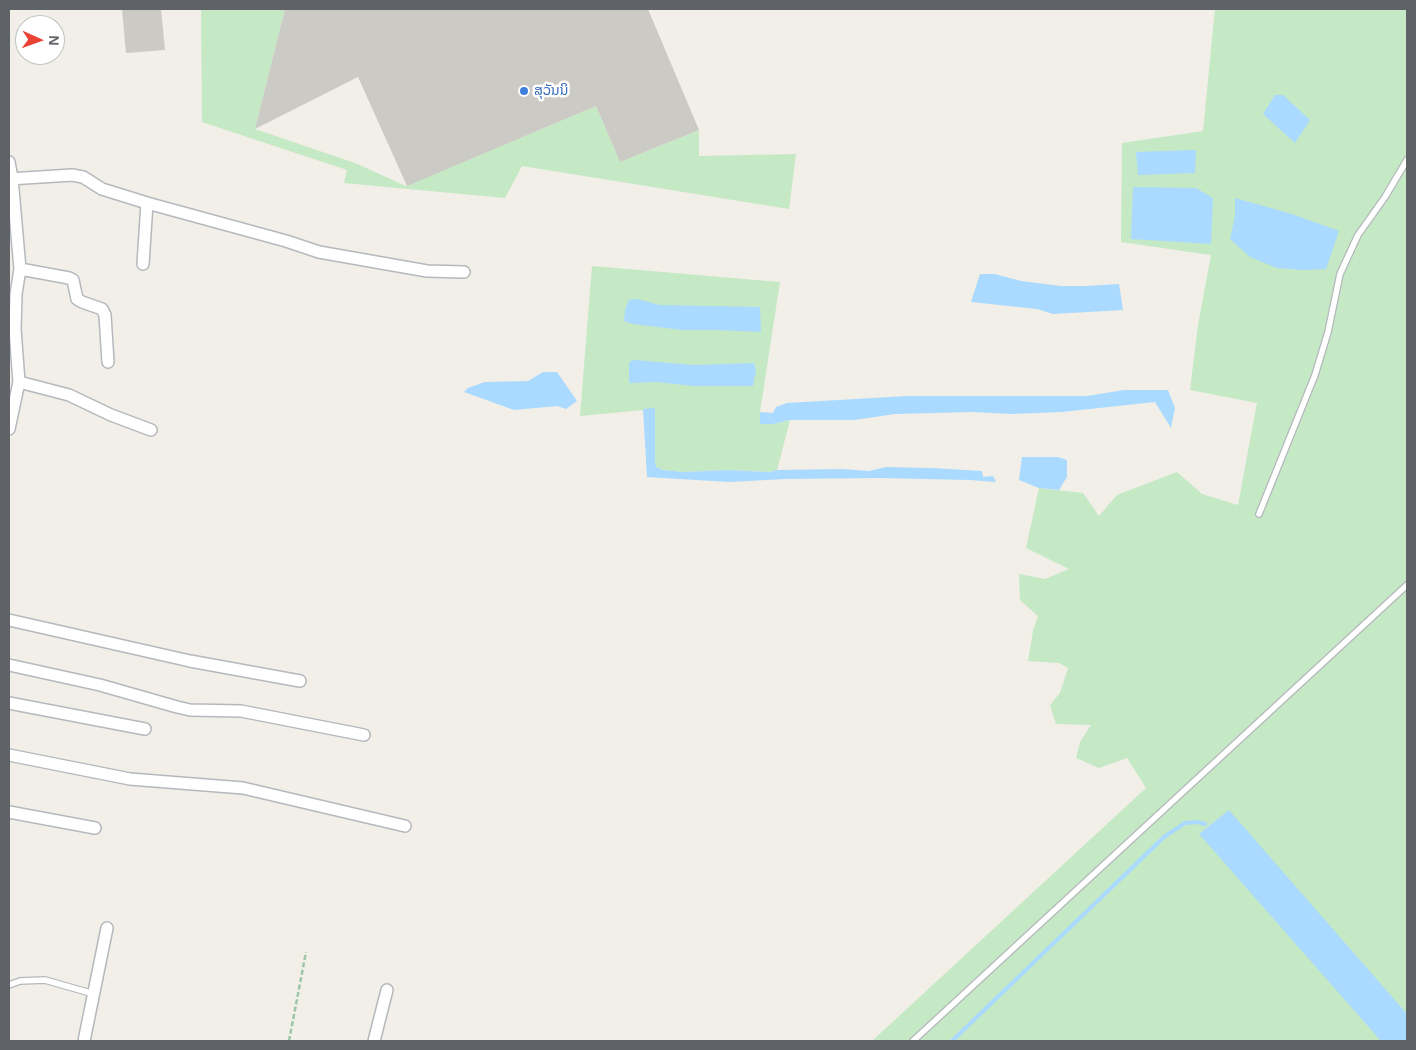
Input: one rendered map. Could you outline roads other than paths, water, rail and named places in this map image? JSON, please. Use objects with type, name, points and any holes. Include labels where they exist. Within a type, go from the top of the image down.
[{"type":"street","points":[[9,162],[20,268],[16,294],[15,328],[19,382],[9,429]]},
{"type":"street","points":[[11,178],[72,175],[83,177],[102,189],[319,252],[427,271],[464,272]]},
{"type":"street","points":[[143,264],[147,203]]},
{"type":"street","points":[[20,268],[69,278],[73,280],[77,299],[102,309],[105,315],[108,362]]},
{"type":"street","points":[[19,382],[69,395],[111,415],[151,430]]},
{"type":"street","points":[[9,620],[190,661],[300,681]]},
{"type":"street","points":[[9,665],[100,685],[190,710],[241,711],[364,735]]},
{"type":"street","points":[[9,703],[145,729]]},
{"type":"street","points":[[9,755],[130,779],[243,788],[405,826]]},
{"type":"street","points":[[9,812],[95,828]]},
{"type":"street","points":[[84,1041],[107,928]]},
{"type":"street","points":[[374,1041],[386,990]]},
{"type":"lane","points":[[1259,514],[1315,375],[1328,332],[1340,274],[1358,235],[1385,197],[1407,160]]},
{"type":"lane","points":[[913,1041],[1407,585]]},
{"type":"lane","points":[[9,985],[20,981],[45,980],[94,994]]},
{"type":"water","points":[[1275,95],[1283,95],[1310,120],[1295,143],[1263,114]]},
{"type":"water","points":[[1196,150],[1195,173],[1138,175],[1136,152]]},
{"type":"water","points":[[1133,187],[1196,188],[1213,198],[1211,244],[1131,239]]},
{"type":"water","points":[[1235,198],[1292,214],[1339,231],[1326,269],[1277,268],[1250,257],[1230,239],[1235,216]]},
{"type":"water","points":[[980,274],[995,274],[1021,281],[1061,286],[1119,284],[1123,310],[1053,314],[1037,309],[971,302]]},
{"type":"water","points":[[638,299],[659,305],[760,307],[761,332],[682,330],[633,324],[624,321],[625,310],[629,300]]},
{"type":"water","points":[[634,360],[694,365],[754,363],[756,371],[753,386],[694,386],[656,382],[629,383],[629,362]]},
{"type":"water","points":[[543,372],[557,372],[577,401],[566,409],[557,406],[514,410],[464,392],[468,388],[485,382],[528,381]]},
{"type":"water","points":[[1124,390],[1168,390],[1175,408],[1171,428],[1155,402],[1062,412],[895,414],[854,420],[790,420],[773,424],[760,424],[760,412],[773,413],[776,407],[787,403],[907,396],[1087,396]]},
{"type":"water","points":[[655,408],[655,461],[656,467],[663,470],[684,472],[727,470],[770,472],[777,470],[842,469],[869,471],[886,467],[932,468],[982,471],[983,477],[993,476],[996,482],[880,478],[785,479],[729,482],[647,477],[643,409]]},
{"type":"water","points":[[1022,457],[1058,457],[1067,460],[1067,477],[1059,490],[1039,488],[1019,480]]},
{"type":"water","points":[[1229,810],[1407,1014],[1407,1041],[1381,1041],[1199,834]]},
{"type":"waterway","points":[[952,1041],[1164,837],[1185,823],[1198,822],[1205,824]]},
{"type":"place","name":"ສຸວັນນິ","points":[[524,91]]}]
